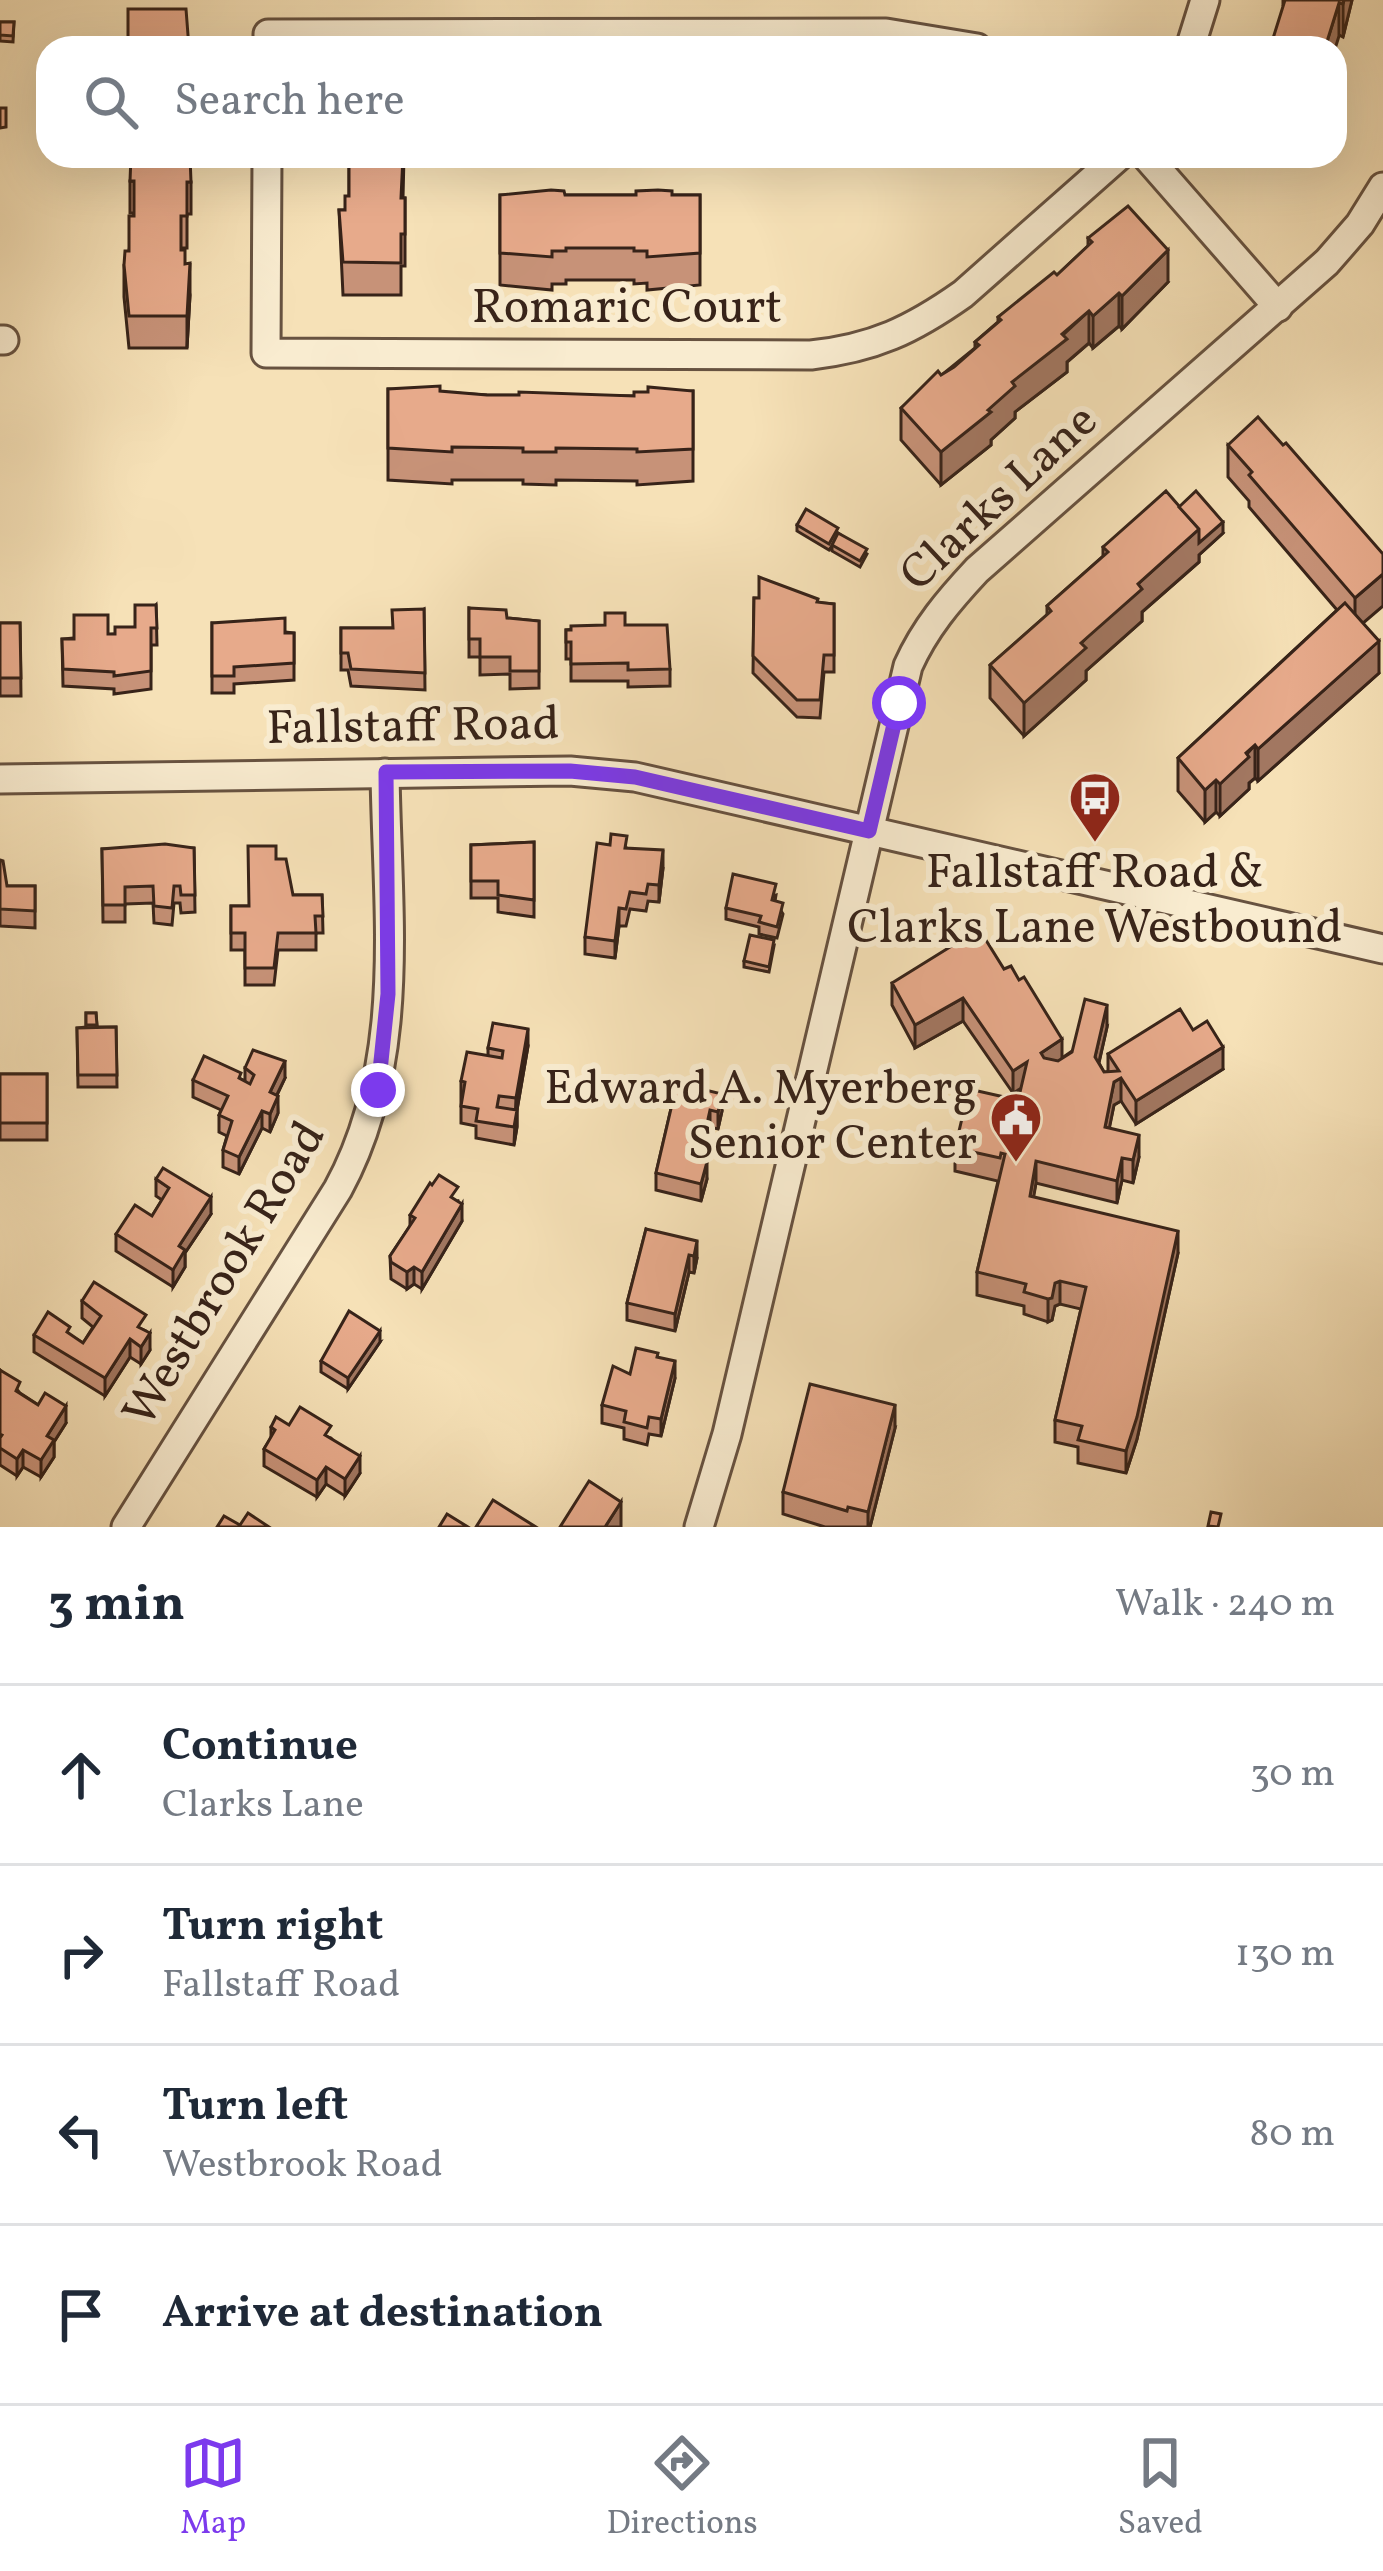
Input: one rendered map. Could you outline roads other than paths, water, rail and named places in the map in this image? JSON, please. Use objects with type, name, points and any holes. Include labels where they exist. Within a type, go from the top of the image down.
[{"type":"street","points":[[1194,36],[1204,0]]},
{"type":"street","points":[[654,36],[904,36]]},
{"type":"street","name":"Romaric Court","points":[[267,168],[266,353],[811,355],[877,344],[937,312],[1105,168]]},
{"type":"street","points":[[1156,168],[1278,307]]},
{"type":"street","name":"Clarks Lane","points":[[699,1527],[727,1434],[908,666],[943,608],[977,570],[1327,262],[1383,188]]},
{"type":"street","name":"Fallstaff Road","points":[[0,779],[570,771],[635,777],[1383,949]]},
{"type":"street","name":"Westbrook Road","points":[[126,1527],[338,1189],[363,1138],[386,1044],[386,772]]},
{"type":"place","name":"Fallstaff Road & Clarks Lane Westbound","points":[[1095,844]]},
{"type":"place","name":"Edward A. Myerberg Senior Center","points":[[1016,1164]]}]
